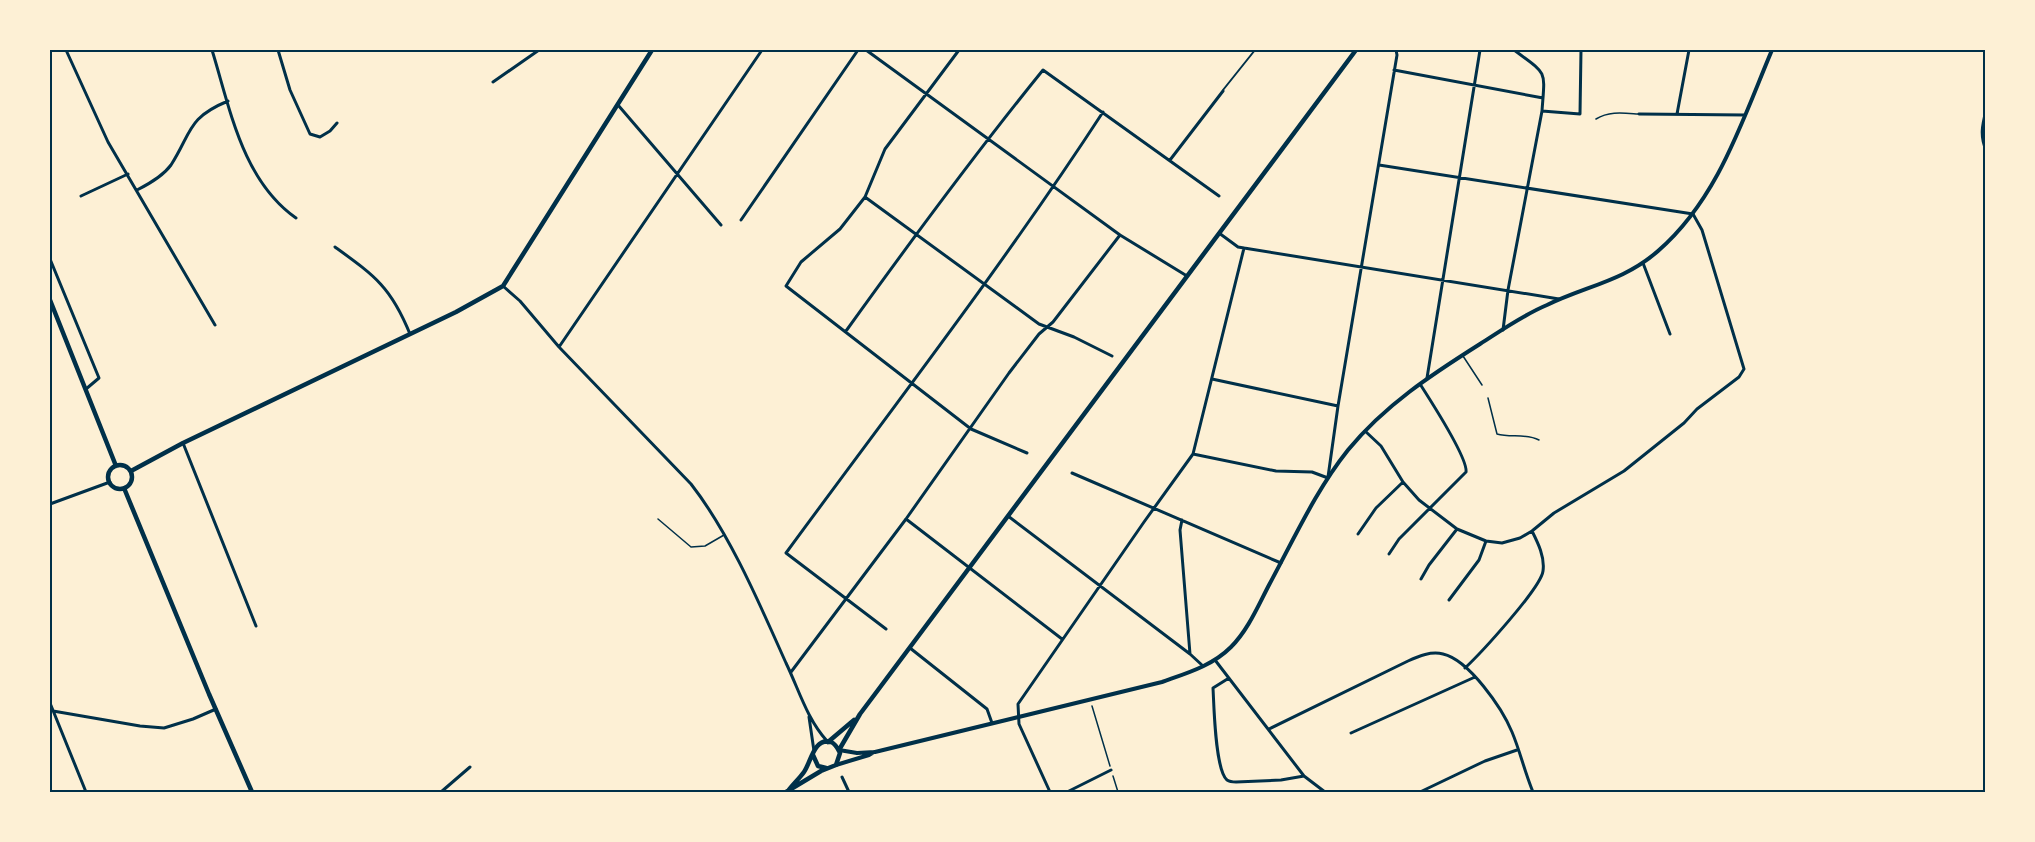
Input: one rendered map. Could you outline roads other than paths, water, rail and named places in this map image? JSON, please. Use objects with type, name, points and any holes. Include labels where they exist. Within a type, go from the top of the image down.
[{"type":"main road","points":[[131,471],[183,443],[456,312],[503,286],[652,50]]},
{"type":"main road","points":[[787,792],[836,765],[840,758],[839,750],[860,714],[1356,50]]},
{"type":"main road","points":[[50,300],[116,466]]},
{"type":"main road","points":[[124,465],[131,471],[132,481],[124,488],[116,488],[110,482],[109,472],[116,466],[124,465]]},
{"type":"main road","points":[[124,488],[252,792]]},
{"type":"main road","points":[[787,792],[805,771],[813,753],[821,743],[828,742],[860,714]]},
{"type":"main road","points":[[828,742],[839,750]]},
{"type":"main road","points":[[813,753],[818,766],[827,768]]},
{"type":"street","points":[[66,50],[108,142],[215,325]]},
{"type":"street","points":[[212,50],[249,163],[275,201],[296,218]]},
{"type":"street","points":[[278,50],[309,134],[320,137],[337,123]]},
{"type":"street","points":[[493,82],[539,50]]},
{"type":"street","points":[[559,347],[762,50]]},
{"type":"street","points":[[741,220],[858,50]]},
{"type":"street","points":[[866,50],[1053,188],[1120,235],[1187,276]]},
{"type":"street","points":[[959,50],[885,149],[865,196],[840,229],[801,262],[786,286],[971,429],[1027,453]]},
{"type":"street","points":[[1170,160],[1255,50]]},
{"type":"street","points":[[1328,478],[1396,50]]},
{"type":"street","points":[[1427,378],[1480,50]]},
{"type":"street","points":[[1503,330],[1545,83],[1541,70],[1514,50]]},
{"type":"street","points":[[1542,111],[1580,114],[1581,50]]},
{"type":"street","points":[[1677,114],[1689,50]]},
{"type":"street","points":[[836,765],[875,752],[1162,682],[1215,660],[1231,647],[1242,633],[1328,478],[1365,431],[1382,414],[1427,378],[1536,310],[1559,299],[1612,281],[1643,263],[1693,214],[1722,167],[1772,50]]},
{"type":"street","points":[[846,331],[916,233],[1043,70],[1220,196]]},
{"type":"street","points":[[1394,70],[1543,98]]},
{"type":"street","points":[[137,190],[153,182],[170,166],[186,136],[204,113],[228,101]]},
{"type":"street","points":[[618,105],[721,225]]},
{"type":"street","points":[[1986,111],[1981,139],[1986,150]]},
{"type":"street","points":[[886,629],[786,553],[985,285],[1103,112]]},
{"type":"street","points":[[1639,114],[1745,115]]},
{"type":"street","points":[[1379,165],[1693,214]]},
{"type":"street","points":[[81,196],[128,174]]},
{"type":"street","points":[[865,196],[1047,328],[1112,356]]},
{"type":"street","points":[[1365,431],[1382,446],[1403,482],[1428,508],[1458,529],[1485,541],[1502,543],[1520,538],[1533,531],[1554,513],[1624,471],[1684,423],[1697,409],[1739,377],[1744,369],[1702,230],[1693,214]]},
{"type":"street","points":[[1220,233],[1239,247],[1244,248],[1559,299]]},
{"type":"street","points":[[791,673],[906,519],[1009,373],[1120,235]]},
{"type":"street","points":[[335,247],[382,284],[398,306],[410,334]]},
{"type":"street","points":[[1050,792],[1019,723],[1018,704],[1193,454],[1244,248]]},
{"type":"street","points":[[50,260],[99,378],[86,389]]},
{"type":"street","points":[[1643,263],[1670,334]]},
{"type":"street","points":[[503,286],[520,301],[559,347],[691,484],[705,502],[724,535],[809,715],[828,742]]},
{"type":"street","points":[[1212,379],[1338,406]]},
{"type":"street","points":[[1389,554],[1398,539],[1466,472],[1467,468],[1420,383]]},
{"type":"street","points":[[183,443],[256,626]]},
{"type":"street","points":[[1193,454],[1276,471],[1312,472],[1328,478]]},
{"type":"street","points":[[1072,473],[1281,563]]},
{"type":"street","points":[[50,504],[110,482]]},
{"type":"street","points":[[1358,534],[1376,508],[1403,482]]},
{"type":"street","points":[[1008,516],[1203,666]]},
{"type":"street","points":[[906,519],[1063,639]]},
{"type":"street","points":[[1182,520],[1180,530],[1190,654]]},
{"type":"street","points":[[1421,579],[1429,565],[1458,529]]},
{"type":"street","points":[[1465,668],[1540,581],[1544,564],[1533,531]]},
{"type":"street","points":[[1449,600],[1479,560],[1485,541]]},
{"type":"street","points":[[910,648],[987,709],[992,723]]},
{"type":"street","points":[[1269,729],[1418,656],[1443,654],[1455,659],[1475,676],[1502,711],[1513,734],[1533,792]]},
{"type":"street","points":[[1215,660],[1304,776],[1325,792]]},
{"type":"street","points":[[1351,733],[1475,676]]},
{"type":"street","points":[[1229,678],[1213,688],[1218,760],[1225,778],[1236,782],[1281,780],[1304,776]]},
{"type":"street","points":[[50,703],[86,792]]},
{"type":"street","points":[[53,711],[164,728],[194,719],[216,709]]},
{"type":"street","points":[[809,715],[813,753]]},
{"type":"street","points":[[839,750],[857,753],[875,752]]},
{"type":"street","points":[[1420,792],[1485,761],[1517,750]]},
{"type":"street","points":[[441,792],[470,767]]},
{"type":"street","points":[[1068,792],[1111,770]]},
{"type":"street","points":[[842,777],[849,792]]},
{"type":"lane","points":[[1596,119],[1602,115],[1614,113],[1639,114]]},
{"type":"lane","points":[[1462,355],[1482,385]]},
{"type":"lane","points":[[1488,398],[1497,434],[1530,436],[1539,440]]},
{"type":"lane","points":[[658,519],[691,547],[705,546],[724,535]]}]
